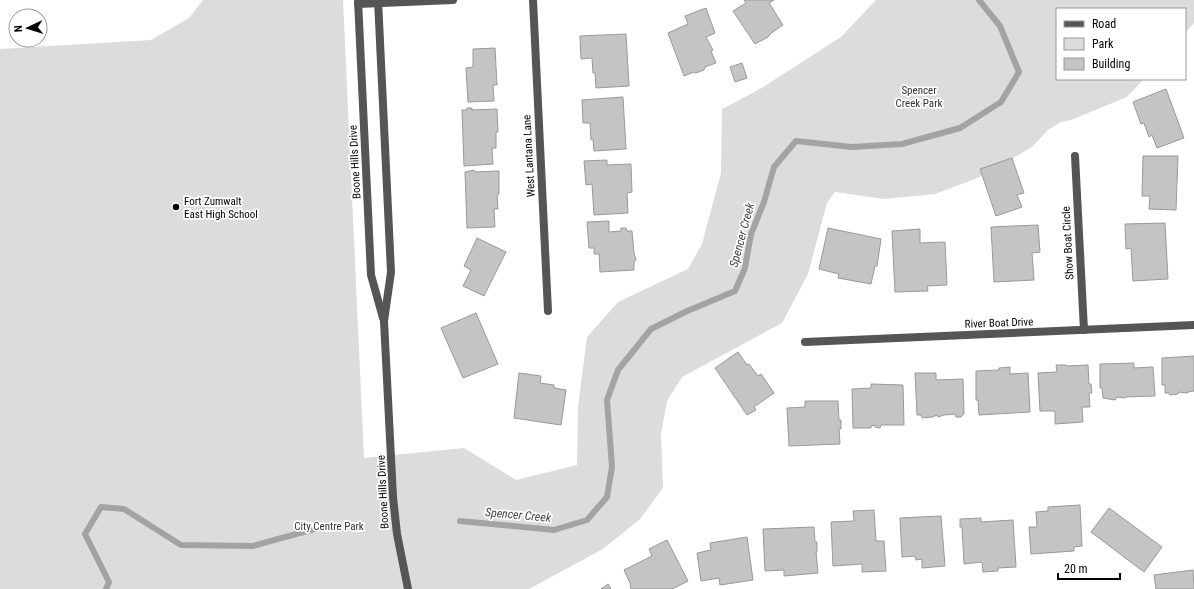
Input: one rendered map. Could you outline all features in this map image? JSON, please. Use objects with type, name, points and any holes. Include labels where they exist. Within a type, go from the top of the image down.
[{"type":"street","points":[[358,2],[453,0]]},
{"type":"street","name":"West Lantana Lane","points":[[533,0],[548,311]]},
{"type":"street","name":"Boone Hills Drive","points":[[358,2],[371,274],[384,321]]},
{"type":"street","name":"Boone Hills Drive","points":[[378,2],[391,272],[384,321],[395,519],[408,589]]},
{"type":"street","name":"Show Boat Circle","points":[[1075,156],[1084,330]]},
{"type":"street","name":"River Boat Drive","points":[[805,342],[1194,325]]},
{"type":"green space","points":[[203,0],[343,0],[364,458],[464,448],[516,480],[577,465],[578,407],[587,337],[618,302],[688,269],[702,244],[721,173],[722,109],[760,89],[841,37],[876,0],[1194,0],[1194,23],[1186,32],[1186,8],[1056,8],[1056,80],[1143,80],[1127,97],[1071,120],[1061,122],[1048,130],[1032,147],[978,178],[935,194],[884,199],[835,192],[827,203],[808,274],[782,323],[682,377],[667,401],[661,434],[663,488],[640,519],[603,549],[529,589],[0,589],[0,49],[48,48],[48,46],[151,40],[189,18]]},
{"type":"building","points":[[744,0],[774,0],[769,3],[783,25],[768,37],[755,44],[733,11],[746,3]]},
{"type":"building","points":[[706,8],[715,33],[706,37],[713,50],[711,51],[716,63],[705,67],[704,70],[684,76],[668,33],[688,24],[685,16]]},
{"type":"building","points":[[626,34],[629,86],[596,88],[592,58],[581,59],[580,36]]},
{"type":"building","points":[[495,48],[497,85],[493,85],[494,101],[468,102],[466,68],[473,67],[473,49]]},
{"type":"building","points":[[742,63],[747,78],[735,82],[730,67]]},
{"type":"building","points":[[1166,89],[1184,138],[1157,148],[1152,135],[1149,137],[1144,123],[1141,124],[1133,102]]},
{"type":"building","points":[[623,97],[626,149],[594,151],[593,139],[591,140],[590,123],[583,123],[582,100]]},
{"type":"building","points":[[467,108],[472,108],[472,110],[497,109],[498,132],[496,132],[496,148],[492,148],[493,164],[464,166],[462,110],[467,110]]},
{"type":"building","points":[[1143,156],[1178,156],[1176,210],[1149,209],[1150,196],[1142,196]]},
{"type":"building","points":[[1012,158],[1024,193],[1017,195],[1022,207],[996,216],[980,169]]},
{"type":"building","points":[[607,160],[607,165],[631,164],[632,192],[627,193],[628,213],[594,215],[592,184],[586,185],[584,161]]},
{"type":"building","points":[[474,170],[475,172],[499,171],[499,194],[497,195],[498,209],[494,209],[495,227],[467,228],[465,172]]},
{"type":"building","points":[[609,221],[609,232],[621,231],[621,228],[626,228],[627,231],[632,231],[636,260],[634,262],[634,270],[600,272],[599,254],[594,254],[594,248],[589,248],[587,222]]},
{"type":"building","points":[[1165,223],[1168,279],[1133,281],[1131,248],[1126,249],[1125,224]]},
{"type":"building","points":[[1038,225],[1040,252],[1032,253],[1034,280],[994,282],[991,227]]},
{"type":"building","points":[[828,228],[881,239],[877,266],[875,266],[871,284],[838,278],[839,274],[819,269]]},
{"type":"building","points":[[920,229],[920,243],[945,242],[947,285],[927,286],[928,291],[895,292],[892,231]]},
{"type":"building","points":[[477,238],[506,252],[484,296],[463,286],[471,270],[464,266]]},
{"type":"building","points":[[476,313],[498,364],[463,378],[441,328]]},
{"type":"building","points":[[738,352],[747,365],[749,364],[758,376],[761,374],[774,393],[754,407],[756,410],[747,415],[715,368]]},
{"type":"building","points":[[1194,356],[1194,391],[1187,393],[1179,392],[1178,394],[1170,395],[1169,393],[1165,393],[1165,385],[1162,385],[1162,358]]},
{"type":"building","points":[[1134,363],[1134,368],[1153,367],[1155,396],[1125,398],[1117,397],[1115,400],[1103,398],[1102,388],[1100,388],[1100,364]]},
{"type":"building","points":[[1056,365],[1088,365],[1089,384],[1091,384],[1092,393],[1089,393],[1090,407],[1082,407],[1083,422],[1055,424],[1055,411],[1040,411],[1038,373],[1057,372]]},
{"type":"building","points":[[1010,367],[1010,374],[1028,373],[1030,412],[979,415],[978,400],[976,400],[976,371],[999,370],[999,368]]},
{"type":"building","points":[[519,373],[541,376],[540,383],[554,385],[554,388],[566,390],[561,425],[514,418]]},
{"type":"building","points":[[915,373],[936,373],[936,380],[963,379],[964,414],[961,417],[956,417],[955,414],[938,417],[937,415],[923,418],[920,415],[917,415]]},
{"type":"building","points":[[871,384],[903,385],[904,425],[881,425],[880,428],[875,427],[875,425],[871,426],[871,428],[853,428],[852,389],[871,388]]},
{"type":"building","points":[[805,401],[838,401],[839,420],[841,420],[841,429],[839,429],[840,444],[789,446],[787,408],[805,407]]},
{"type":"building","points":[[1080,505],[1082,546],[1074,547],[1074,551],[1031,554],[1029,527],[1037,527],[1036,512],[1048,511],[1048,507]]},
{"type":"building","points":[[1109,508],[1162,547],[1144,572],[1091,532]]},
{"type":"building","points":[[874,510],[876,541],[884,541],[886,571],[862,572],[862,564],[833,566],[831,522],[854,521],[853,511]]},
{"type":"building","points":[[941,516],[945,566],[922,568],[922,559],[916,560],[915,556],[902,557],[900,518]]},
{"type":"building","points":[[981,518],[981,522],[1013,520],[1016,567],[998,568],[998,571],[983,572],[982,562],[964,564],[962,527],[960,527],[960,519]]},
{"type":"building","points":[[814,527],[815,542],[817,542],[816,552],[818,573],[784,576],[784,570],[765,571],[763,529]]},
{"type":"building","points":[[747,537],[753,580],[720,585],[719,578],[701,581],[697,553],[711,550],[710,543]]},
{"type":"building","points":[[667,540],[688,581],[672,589],[631,589],[631,585],[624,570],[652,556],[649,549]]},
{"type":"building","points":[[1193,570],[1194,589],[1156,589],[1154,575]]},
{"type":"building","points":[[608,584],[611,589],[601,589]]},
{"type":"waterway","name":"Spencer Creek","points":[[460,521],[554,530],[587,520],[607,497],[612,467],[607,400],[618,370],[651,329],[685,312],[735,291],[745,268],[751,234],[764,202],[774,167],[796,141],[852,147],[902,144],[960,128],[1001,102],[1019,72],[1000,26],[979,0]]},
{"type":"waterway","name":"Spencer Creek","points":[[106,589],[109,582],[85,534],[101,507],[124,509],[181,545],[253,546],[329,525]]},
{"type":"place","name":"Fort Zumwalt East High School","points":[[176,207]]},
{"type":"park label","name":"Spencer Creek Park","points":[[919,96]]},
{"type":"park label","name":"City Centre Park","points":[[329,526]]}]
